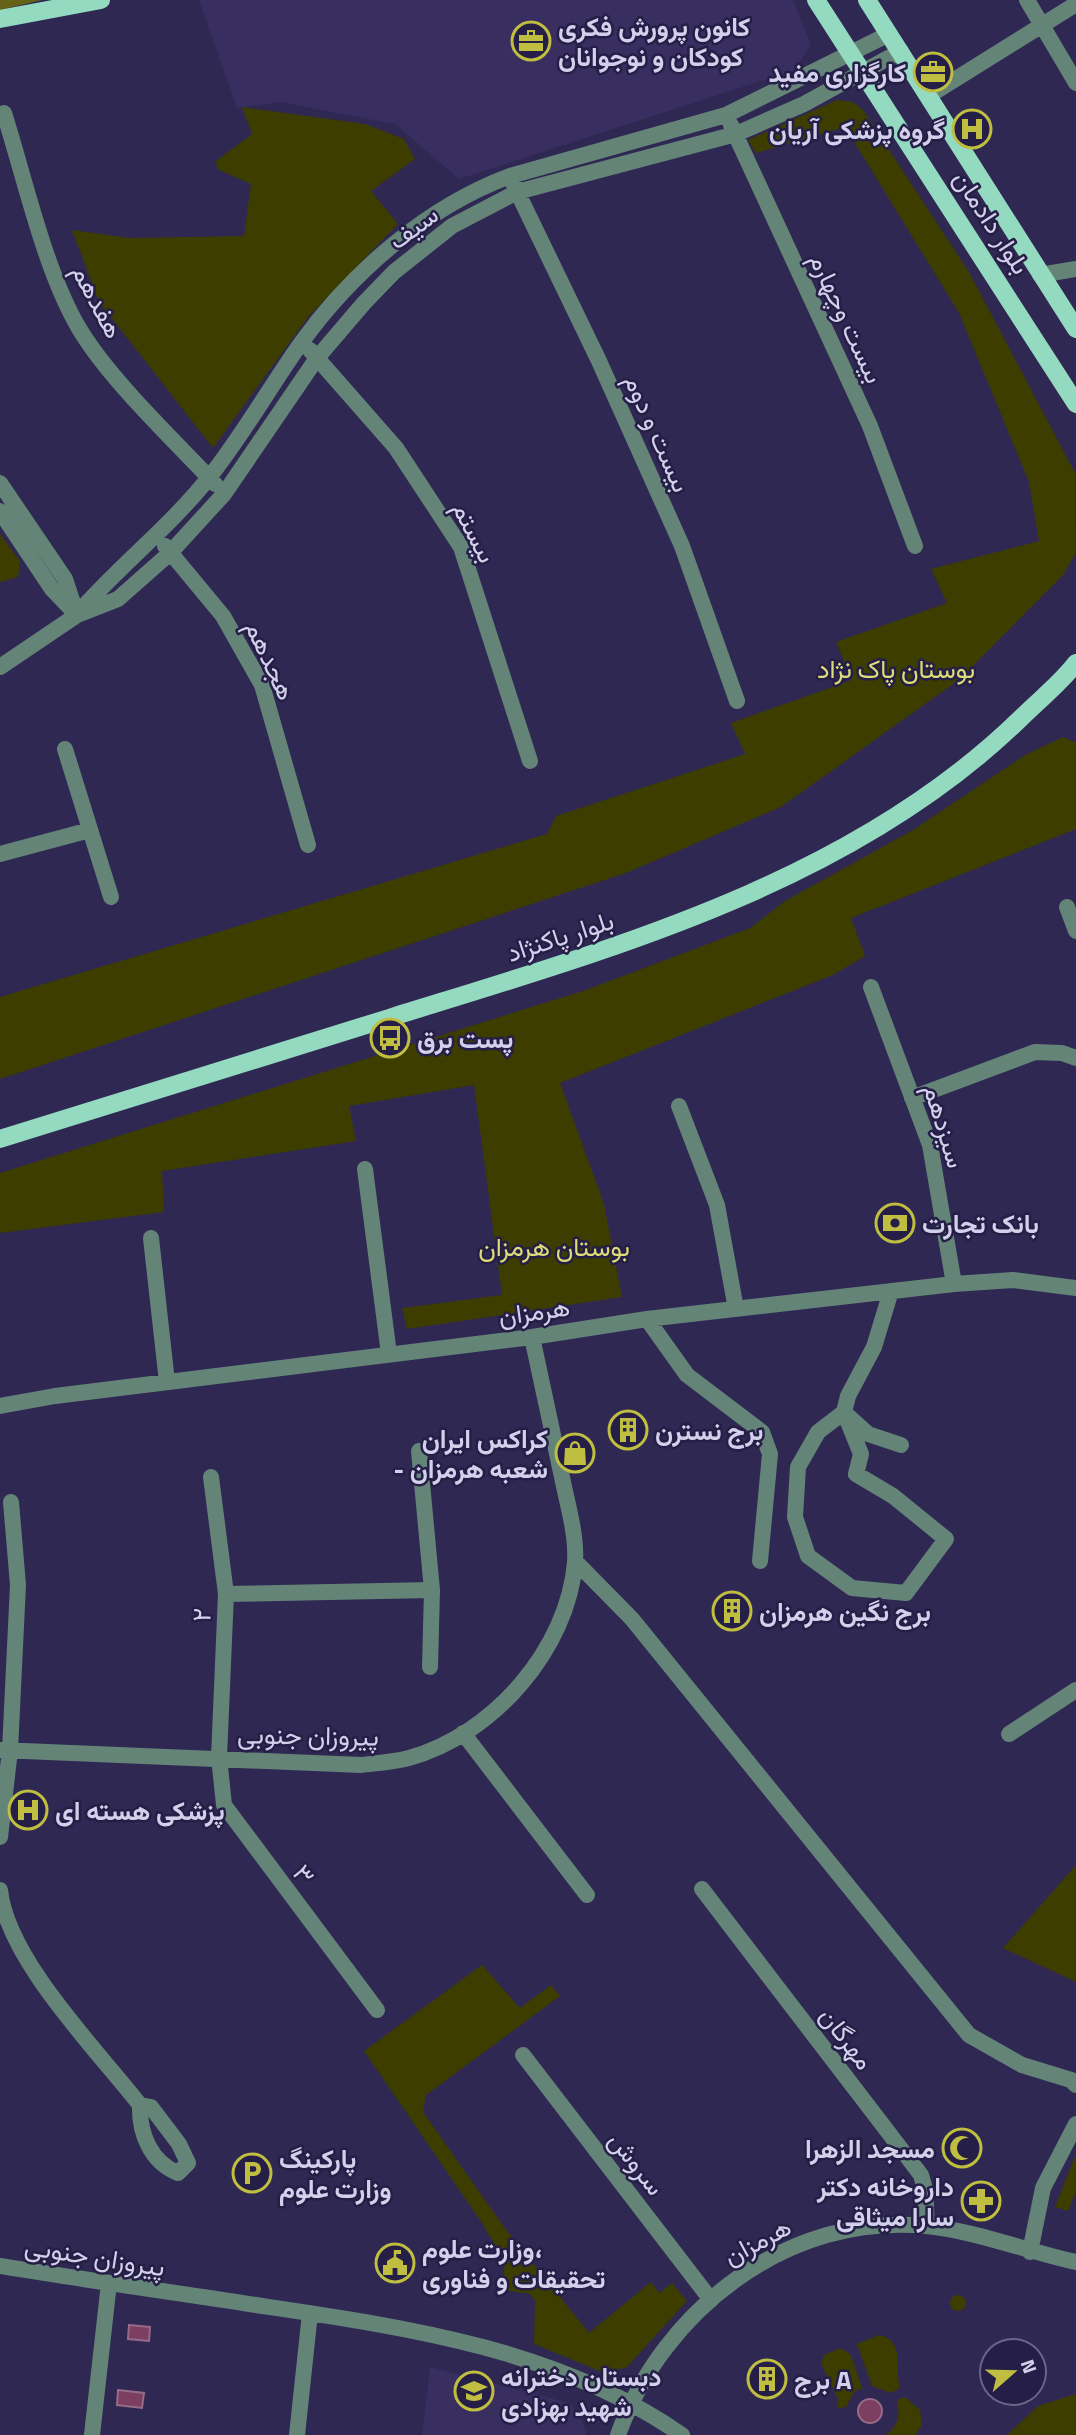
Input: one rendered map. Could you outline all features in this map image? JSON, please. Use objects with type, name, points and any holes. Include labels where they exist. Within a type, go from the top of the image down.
[{"type":"main road","points":[[0,19],[101,0]]},
{"type":"main road","name":"بلوار دادمان","points":[[816,0],[1076,404]]},
{"type":"main road","name":"بلوار دادمان","points":[[867,0],[930,94],[1076,329]]},
{"type":"main road","name":"بلوار پاکنژاد","points":[[0,1139],[600,952],[815,864],[910,808],[953,776],[1000,738],[1075,665]]},
{"type":"street","points":[[1027,0],[1076,83]]},
{"type":"street","points":[[930,94],[1076,4]]},
{"type":"street","name":"سیف","points":[[77,615],[105,582],[156,534],[209,478],[302,341],[364,271],[412,230],[450,203],[510,176],[726,115],[889,33]]},
{"type":"street","name":"سیف","points":[[0,667],[77,615],[118,599],[170,553],[224,494],[317,358],[363,303],[421,249],[452,226],[517,191],[736,134],[862,74],[901,51]]},
{"type":"street","name":"هفدهم","points":[[4,113],[59,290],[80,331],[104,362],[224,494]]},
{"type":"street","name":"بیست وچهارم","points":[[726,115],[870,426],[915,546]]},
{"type":"street","name":"بیست و دوم","points":[[510,176],[599,361],[682,546],[737,701]]},
{"type":"street","points":[[1040,275],[1076,269]]},
{"type":"street","name":"بیستم","points":[[302,341],[397,448],[461,547],[530,761]]},
{"type":"street","points":[[0,483],[65,579],[77,615]]},
{"type":"street","points":[[0,511],[52,589],[77,615]]},
{"type":"street","name":"هجدهم","points":[[156,534],[223,616],[262,685],[308,845]]},
{"type":"street","points":[[65,749],[111,897]]},
{"type":"street","points":[[0,854],[90,830]]},
{"type":"street","points":[[1067,907],[1076,931]]},
{"type":"street","name":"سیزدهم","points":[[871,987],[930,1145],[954,1284]]},
{"type":"street","points":[[912,1098],[1035,1052],[1062,1053],[1076,1058]]},
{"type":"street","points":[[679,1106],[717,1205],[736,1309]]},
{"type":"street","points":[[365,1169],[389,1354]]},
{"type":"street","points":[[150,1238],[167,1382]]},
{"type":"street","name":"هرمزان","points":[[0,1406],[167,1382],[532,1337],[647,1319],[954,1284],[1013,1280],[1076,1288]]},
{"type":"street","points":[[844,1412],[818,1432],[798,1467],[795,1517],[808,1556],[852,1588],[906,1593],[946,1539],[893,1496],[856,1474],[861,1454],[844,1412],[848,1396],[874,1347],[891,1291]]},
{"type":"street","points":[[647,1319],[687,1375],[762,1432],[770,1454],[760,1562]]},
{"type":"street","name":"پیروزان جنوبی","points":[[5,1750],[361,1765],[409,1758],[463,1733],[500,1705],[534,1669],[560,1624],[575,1561],[568,1504],[532,1337]]},
{"type":"street","points":[[844,1412],[868,1434],[901,1445]]},
{"type":"street","points":[[419,1451],[432,1590],[430,1667]]},
{"type":"street","name":"۲","points":[[211,1477],[226,1594],[219,1757]]},
{"type":"street","points":[[0,1837],[18,1585],[11,1502]]},
{"type":"street","points":[[575,1561],[639,1627],[969,2035],[1022,2066],[1071,2080],[1076,2085]]},
{"type":"street","points":[[226,1594],[432,1590]]},
{"type":"street","points":[[1009,1734],[1076,1690]]},
{"type":"street","points":[[463,1733],[587,1895]]},
{"type":"street","name":"۳","points":[[219,1757],[221,1791],[230,1816],[377,2010]]},
{"type":"street","name":"مهرگان","points":[[702,1889],[920,2175],[925,2189],[927,2226]]},
{"type":"street","points":[[0,1890],[2,1911],[23,1957],[141,2105]]},
{"type":"street","name":"سروش","points":[[523,2055],[711,2301]]},
{"type":"street","points":[[1030,2252],[1043,2188],[1076,2124]]},
{"type":"street","name":"هرمزان","points":[[618,2435],[630,2401],[657,2360],[711,2301],[749,2268],[795,2245],[865,2228],[927,2226],[1076,2262]]},
{"type":"street","name":"پیروزان جنوبی","points":[[0,2266],[310,2313],[503,2351],[630,2401],[682,2435]]},
{"type":"street","points":[[92,2435],[109,2283]]},
{"type":"street","points":[[297,2435],[310,2313]]},
{"type":"shaded area","points":[[0,0],[42,0],[0,10]]},
{"type":"shaded area","points":[[199,0],[793,0],[811,45],[795,70],[459,179],[395,124],[280,102],[237,108]]},
{"type":"shaded area","points":[[129,2325],[150,2327],[149,2341],[128,2339]]},
{"type":"shaded area","name":"دبستان دخترانه شهید بهزادی","points":[[430,2367],[570,2403],[581,2418],[587,2435],[422,2435]]},
{"type":"shaded area","points":[[118,2390],[144,2393],[142,2408],[117,2405]]},
{"type":"shaded area","points":[[870,2399],[881,2406],[882,2411],[875,2422],[870,2423],[859,2416],[858,2411],[865,2400]]},
{"type":"green space","name":"بوستان پاک نژاد","points":[[837,100],[853,102],[863,110],[969,272],[1075,473],[1076,552],[1063,575],[960,679],[781,807],[626,873],[0,1079],[0,997],[547,834],[556,816],[745,754],[731,723],[852,680],[836,642],[947,603],[931,569],[1039,541],[1029,482],[959,313],[845,127],[756,153],[748,140]]},
{"type":"green space","points":[[242,107],[365,124],[404,139],[415,159],[371,191],[398,224],[308,317],[213,448],[99,302],[72,230],[129,238],[244,236],[251,184],[217,169],[216,161],[252,134]]},
{"type":"green space","points":[[0,534],[20,561],[18,577],[0,582]]},
{"type":"green space","name":"بوستان هرمزان","points":[[1063,737],[1076,743],[1076,829],[851,918],[865,956],[833,975],[560,1083],[604,1204],[622,1297],[407,1329],[402,1308],[502,1295],[474,1085],[349,1106],[356,1141],[162,1171],[164,1212],[0,1233],[0,1173],[586,990],[750,928],[785,901],[913,830],[1025,755]]},
{"type":"green space","points":[[1076,1865],[1076,1982],[1003,1948]]},
{"type":"green space","points":[[482,1965],[520,2008],[551,1985],[560,1996],[426,2095],[423,2112],[504,2227],[589,2333],[651,2282],[659,2293],[672,2283],[687,2301],[627,2367],[604,2373],[534,2344],[535,2300],[530,2294],[502,2290],[505,2262],[482,2223],[364,2051]]},
{"type":"green space","points":[[1076,2154],[1076,2191],[1068,2211],[1055,2207]]},
{"type":"green space","points":[[955,2295],[961,2295],[966,2303],[964,2309],[955,2311],[950,2306],[950,2300]]},
{"type":"green space","points":[[879,2335],[887,2338],[896,2349],[900,2388],[891,2393],[872,2386],[857,2344]]},
{"type":"green space","points":[[841,2348],[851,2355],[862,2388],[854,2392],[846,2407],[838,2408],[837,2397],[821,2363],[824,2355]]},
{"type":"green space","points":[[1076,2394],[1076,2435],[1007,2435],[1037,2407],[1048,2407],[1048,2403]]},
{"type":"green space","points":[[905,2397],[920,2410],[922,2425],[915,2435],[885,2435],[897,2420],[897,2400]]},
{"type":"place","name":"کانون پرورش فکری کودکان و نوجوانان","points":[[531,41]]},
{"type":"place","name":"کارگزاری مفید","points":[[933,72]]},
{"type":"place","name":"گروه پزشکی آریان","points":[[972,129]]},
{"type":"place","name":"پست برق","points":[[390,1038]]},
{"type":"place","name":"بانک تجارت","points":[[895,1223]]},
{"type":"place","name":"برج نسترن","points":[[628,1430]]},
{"type":"place","name":"کراکس ایران - شعبه هرمزان","points":[[575,1453]]},
{"type":"place","name":"برج نگین هرمزان","points":[[732,1611]]},
{"type":"place","name":"پزشکی هسته ای","points":[[28,1810]]},
{"type":"place","name":"مسجد الزهرا","points":[[962,2148]]},
{"type":"place","name":"پارکینگ وزارت علوم","points":[[252,2173]]},
{"type":"place","name":"داروخانه دکتر سارا میثاقی","points":[[981,2201]]},
{"type":"place","name":"وزارت علوم، تحقیقات و فناوری","points":[[395,2263]]},
{"type":"place","name":"برج A","points":[[767,2379]]},
{"type":"place","name":"دبستان دخترانه شهید بهزادی","points":[[474,2391]]}]
